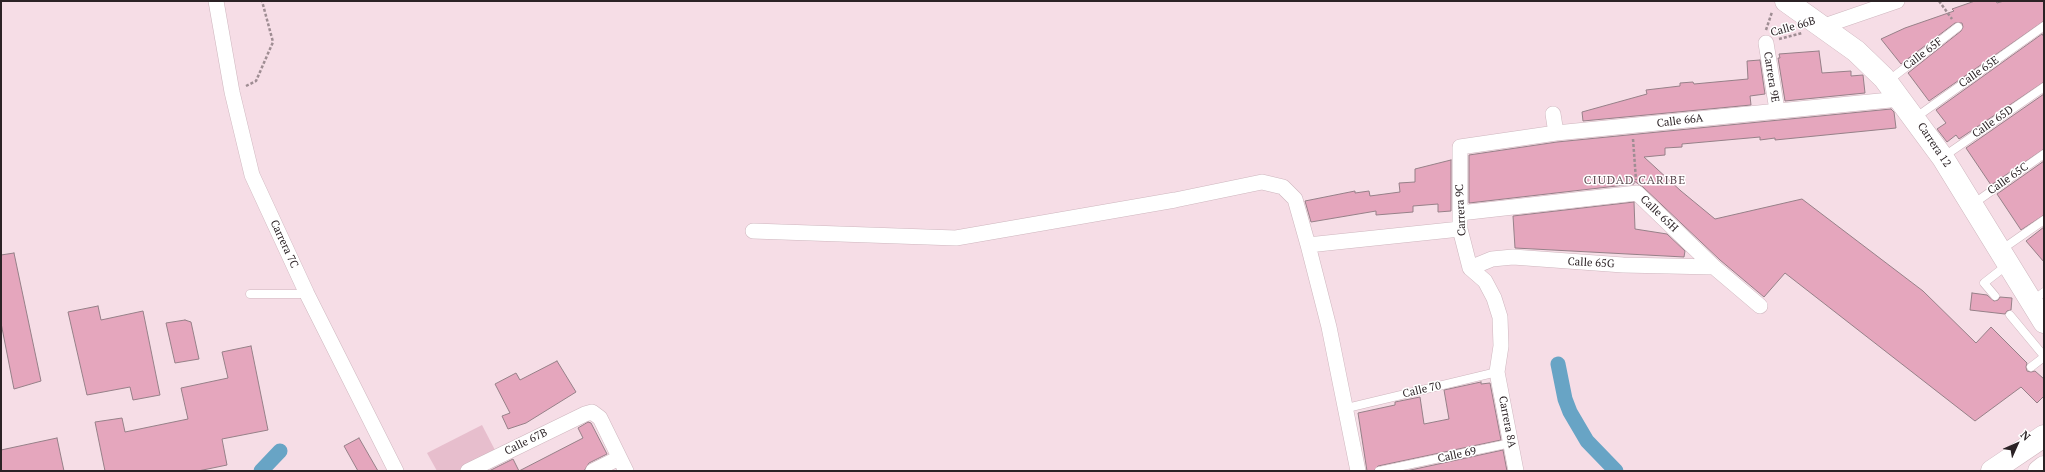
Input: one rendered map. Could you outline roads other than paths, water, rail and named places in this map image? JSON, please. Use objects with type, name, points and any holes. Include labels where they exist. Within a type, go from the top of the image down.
[{"type":"main road","name":"Carrera 12","points":[[1780,4],[1812,15],[1856,51],[1887,81],[1943,158],[2005,257],[2037,297],[2044,322]]},
{"type":"main road","points":[[1992,471],[2044,436]]},
{"type":"main road","points":[[2038,471],[2044,467]]},
{"type":"street","name":"Carrera 7C","points":[[216,1],[232,92],[252,175],[307,294],[396,471]]},
{"type":"street","points":[[1812,15],[1894,1]]},
{"type":"street","name":"Carrera 9E","points":[[1766,43],[1776,110]]},
{"type":"street","name":"Calle 66A","points":[[1460,147],[1556,133],[1632,127],[1776,110],[1900,99]]},
{"type":"street","points":[[1553,114],[1556,133]]},
{"type":"street","name":"Carrera 9C","points":[[1460,147],[1460,229],[1470,268]]},
{"type":"street","points":[[753,231],[956,238],[1175,200],[1262,182],[1283,187],[1295,199],[1308,245],[1347,408],[1358,471]]},
{"type":"street","name":"Calle 65H","points":[[1460,213],[1637,193],[1714,267],[1760,306]]},
{"type":"street","points":[[1308,245],[1460,229]]},
{"type":"street","name":"Calle 65G","points":[[1470,268],[1492,259],[1513,257],[1623,265],[1714,267]]},
{"type":"street","name":"Carrera 8A","points":[[1470,268],[1485,281],[1494,298],[1500,317],[1501,346],[1497,372],[1516,471]]},
{"type":"street","name":"Calle 67B","points":[[468,471],[585,414],[595,413],[600,418],[619,458]]},
{"type":"street","points":[[593,471],[619,458],[626,471]]},
{"type":"lane","name":"Calle 65E","points":[[1915,118],[2044,26]]},
{"type":"lane","name":"Calle 65F","points":[[1887,81],[1958,27]]},
{"type":"lane","name":"Calle 65D","points":[[1943,158],[2044,87]]},
{"type":"lane","name":"Calle 65C","points":[[1972,204],[2044,154]]},
{"type":"lane","points":[[1995,296],[1984,283],[2005,257],[2044,220]]},
{"type":"lane","points":[[250,294],[307,294]]},
{"type":"lane","points":[[2010,315],[2044,356],[2032,367]]},
{"type":"lane","name":"Calle 70","points":[[1347,408],[1497,372]]},
{"type":"lane","name":"Calle 69","points":[[1379,471],[1511,443]]},
{"type":"waterway","points":[[1558,364],[1565,399],[1570,412],[1587,441],[1616,471]]},
{"type":"waterway","points":[[261,471],[280,451]]},
{"type":"district","name":"CIUDAD CARIBE","points":[[1635,181]]}]
